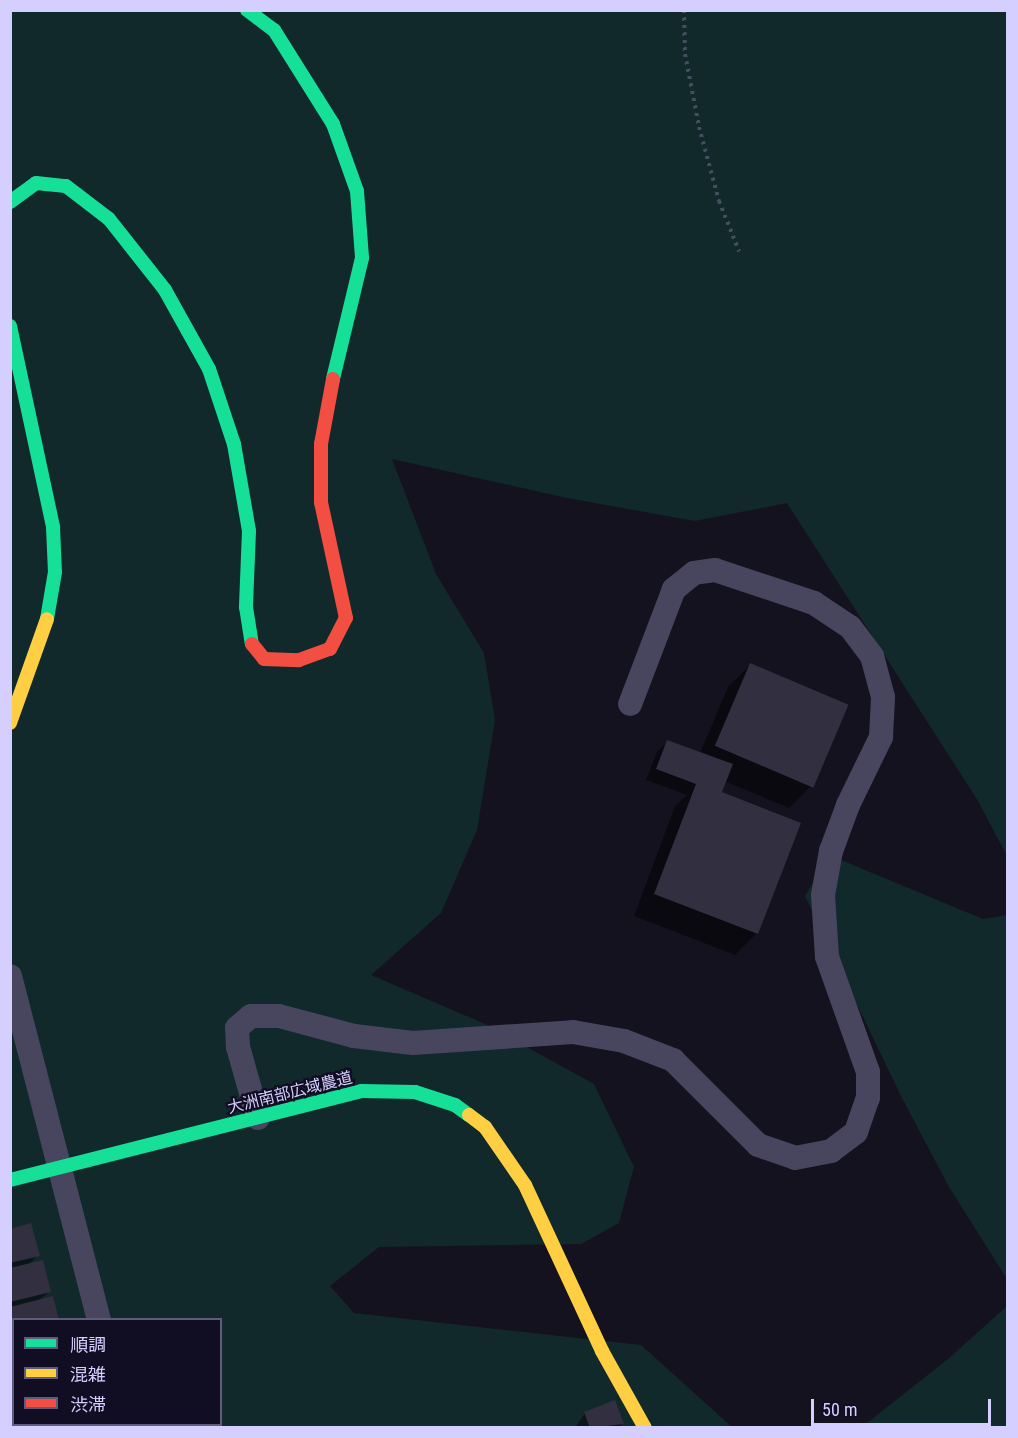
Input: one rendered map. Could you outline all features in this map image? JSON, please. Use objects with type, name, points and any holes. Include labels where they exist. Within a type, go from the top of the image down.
[{"type":"street","points":[[10,202],[36,183],[66,186],[109,219],[165,290],[209,369],[234,444],[249,531],[246,607],[250,642],[264,659],[299,660],[330,649],[346,618],[321,502],[321,444],[339,349],[362,258],[357,191],[333,124],[274,30],[247,10]]},
{"type":"street","points":[[10,326],[53,527],[55,572],[48,616],[10,723]]},
{"type":"street","points":[[258,1118],[238,1047],[237,1028],[251,1016],[279,1016],[354,1036],[413,1043],[573,1032],[624,1041],[673,1060],[758,1145],[795,1158],[831,1151],[856,1132],[868,1098],[868,1071],[828,957],[823,895],[831,851],[848,805],[881,737],[884,697],[872,656],[850,627],[814,603],[715,570],[694,573],[674,589],[630,704]]},
{"type":"street","points":[[10,976],[57,1168],[98,1318]]},
{"type":"street","name":"大洲南部広域農道","points":[[10,1180],[361,1091],[416,1092],[455,1106],[485,1127],[525,1185],[602,1351],[645,1428]]},
{"type":"path","points":[[684,10],[685,54],[699,127],[719,201],[739,250]]},
{"type":"green space","points":[[10,11],[1007,11],[1007,856],[978,801],[787,503],[695,521],[567,498],[392,459],[436,574],[484,653],[495,720],[477,830],[441,913],[371,975],[485,1024],[594,1084],[634,1167],[619,1223],[581,1244],[379,1247],[330,1286],[354,1313],[641,1345],[732,1427],[11,1427]]},
{"type":"green space","points":[[829,855],[983,919],[1007,915],[1007,1279],[949,1187],[901,1096],[805,896]]},
{"type":"green space","points":[[1007,1306],[1007,1427],[862,1427],[948,1359]]},
{"type":"building","points":[[750,663],[848,705],[813,788],[715,746]]},
{"type":"building","points":[[667,740],[733,764],[722,792],[801,823],[758,934],[654,894],[696,784],[656,769]]},
{"type":"building","points":[[31,1223],[40,1256],[10,1263],[10,1229]]},
{"type":"building","points":[[43,1260],[51,1292],[10,1302],[10,1268]]},
{"type":"building","points":[[53,1296],[58,1318],[12,1318],[10,1341],[10,1307]]},
{"type":"building","points":[[10,1394],[12,1394],[12,1426],[68,1428],[10,1428]]},
{"type":"building","points":[[615,1400],[624,1424],[590,1428],[584,1412]]},
{"type":"traffic: fast","points":[[247,10],[274,30],[333,124],[357,191],[362,258],[333,379]]},
{"type":"traffic: fast","points":[[10,202],[36,183],[66,186],[109,219],[165,290],[209,369],[234,444],[249,531],[246,607],[252,644]]},
{"type":"traffic: fast","points":[[10,326],[53,527],[55,572],[47,619]]},
{"type":"traffic: fast","points":[[10,1180],[361,1091],[415,1092],[455,1105],[469,1115]]},
{"type":"traffic: slow","points":[[10,723],[47,619]]},
{"type":"traffic: slow","points":[[469,1115],[485,1127],[525,1185],[602,1351],[645,1428]]},
{"type":"traffic: jam","points":[[252,644],[264,659],[299,660],[330,649],[346,618],[321,502],[321,444],[333,379]]}]
